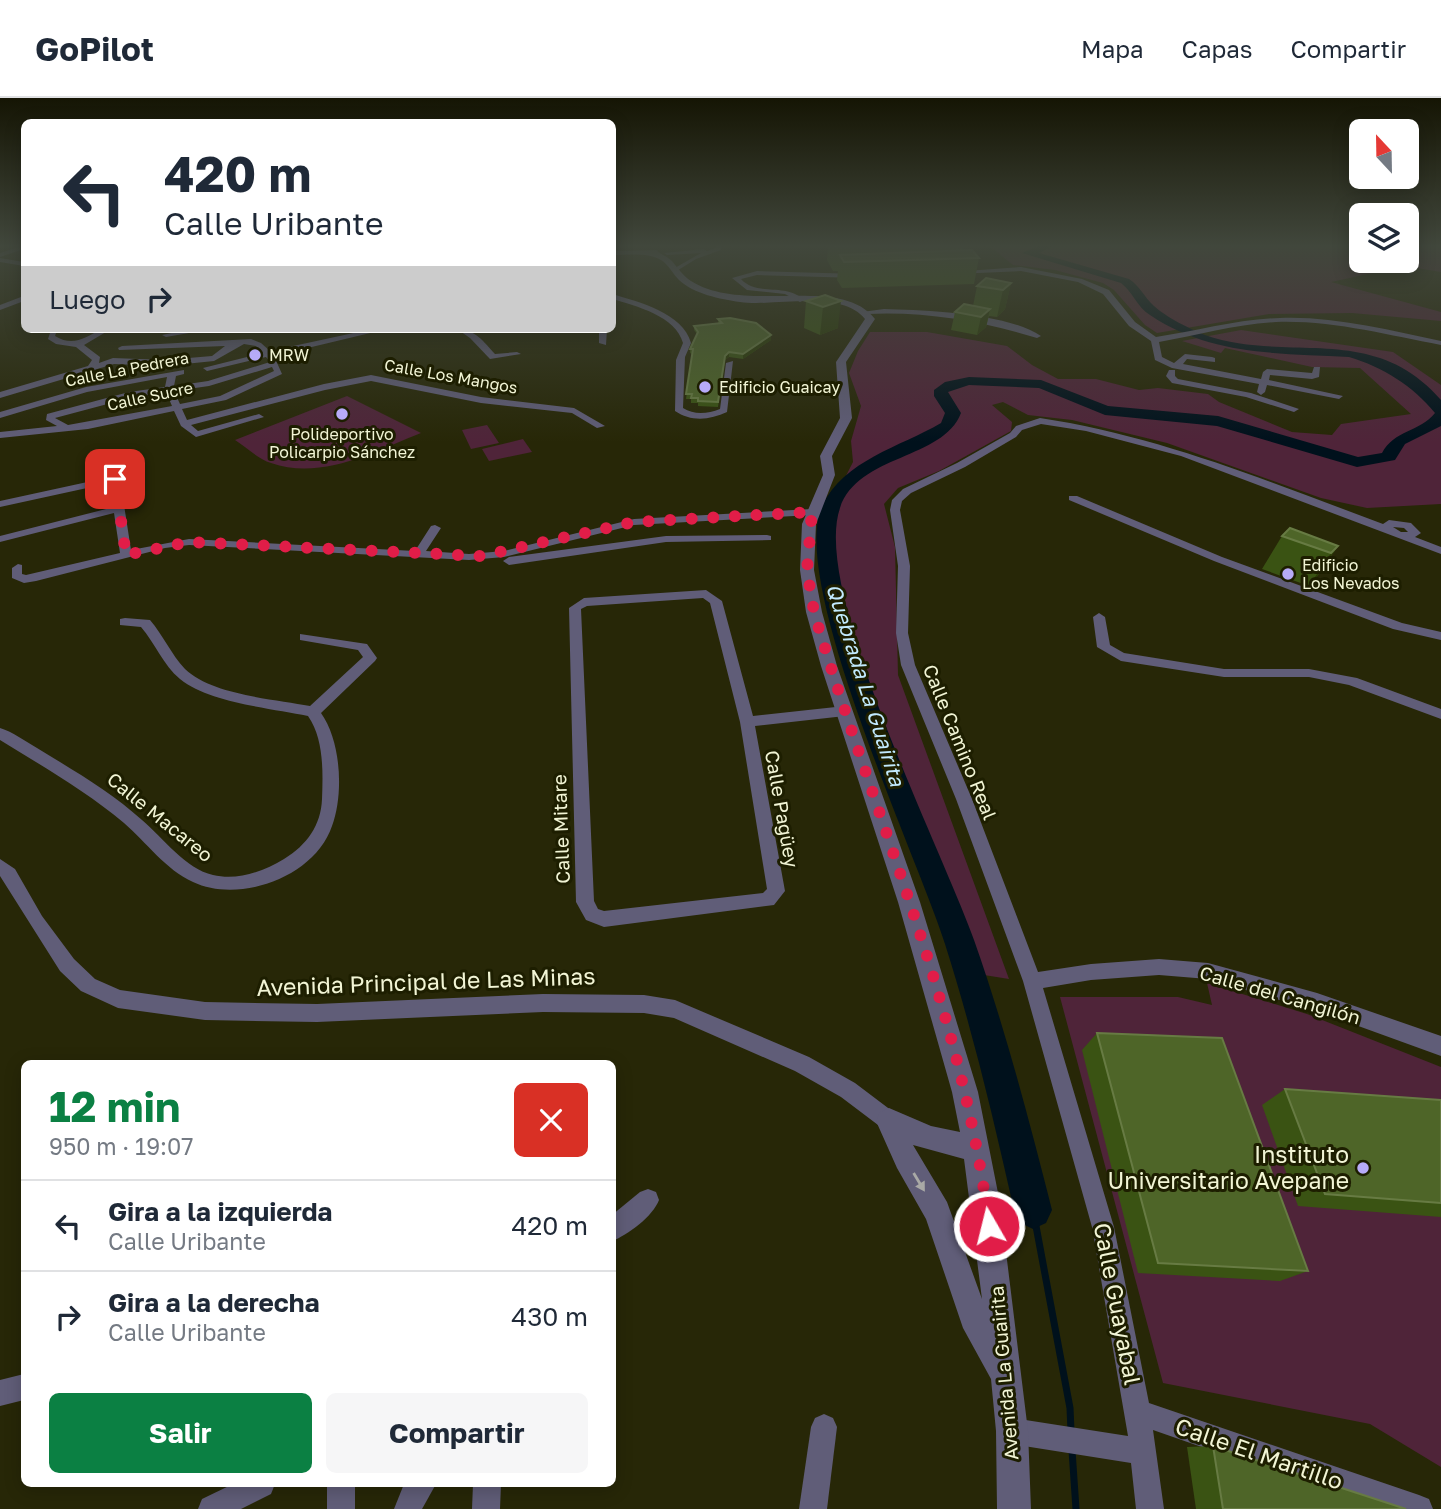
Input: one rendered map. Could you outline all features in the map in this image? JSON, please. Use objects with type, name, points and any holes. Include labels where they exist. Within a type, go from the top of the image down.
[{"type":"street","points":[[652,311],[680,328],[687,338],[687,347],[680,359],[678,409],[683,414],[701,416],[724,410],[730,363]]},
{"type":"street","points":[[863,311],[957,317],[1016,328],[1037,336]]},
{"type":"street","points":[[1121,311],[1132,324],[1155,340],[1247,323],[1306,321],[1441,343]]},
{"type":"street","name":"Avenida La Guairita","points":[[866,312],[870,319],[868,325],[841,362],[846,418],[826,456],[829,475],[812,512],[807,570],[814,612],[943,1011],[976,1146],[986,1203],[1012,1432],[1014,1509]]},
{"type":"street","points":[[53,333],[51,337],[55,340],[78,345],[96,358],[91,368]]},
{"type":"street","points":[[78,345],[100,333]]},
{"type":"street","points":[[164,336],[183,333]]},
{"type":"street","name":"Calle La Pedrera","points":[[0,415],[86,390],[365,333]]},
{"type":"street","points":[[468,333],[493,357],[517,354]]},
{"type":"street","points":[[603,333],[603,343]]},
{"type":"street","points":[[1155,340],[1158,358],[1174,369],[1339,396]]},
{"type":"street","points":[[0,395],[113,361],[162,363],[213,358],[222,348],[234,343]]},
{"type":"street","points":[[68,429],[49,418],[50,416],[103,400],[209,383],[273,364],[259,343],[122,348]]},
{"type":"street","points":[[1212,360],[1185,356],[1170,376],[1175,381],[1259,398],[1294,410]]},
{"type":"street","name":"Calle Sucre","points":[[0,435],[68,429],[232,394],[276,375],[279,369],[273,364]]},
{"type":"street","points":[[1259,398],[1267,372],[1312,376],[1316,375],[1317,369]]},
{"type":"street","points":[[172,373],[169,389],[184,424],[196,434],[268,414]]},
{"type":"street","name":"Calle Los Mangos","points":[[184,424],[324,387],[371,378],[481,400],[575,411],[600,426]]},
{"type":"street","name":"Calle Camino Real","points":[[1032,981],[964,799],[908,665],[902,633],[904,566],[895,510],[897,500],[907,491],[961,465],[1028,423],[1055,422],[1185,454],[1350,516],[1399,529],[1441,550]]},
{"type":"street","points":[[0,504],[115,479],[126,555]]},
{"type":"street","points":[[1073,498],[1218,559],[1398,626],[1434,634],[1441,627]]},
{"type":"street","points":[[0,539],[118,509]]},
{"type":"street","points":[[19,568],[16,575],[24,579],[189,542],[469,557],[503,554],[634,522],[812,512]]},
{"type":"street","points":[[417,556],[435,528]]},
{"type":"street","points":[[503,554],[507,560],[517,561],[642,541],[767,538]]},
{"type":"street","name":"Calle Pagüey","points":[[578,604],[706,594],[714,597],[747,722],[776,891],[768,900]]},
{"type":"street","name":"Calle Mitare","points":[[578,604],[575,608],[584,902],[592,915],[604,919],[768,900]]},
{"type":"street","points":[[1099,617],[1104,647],[1121,657],[1224,673],[1278,672],[1320,675],[1352,681],[1441,714]]},
{"type":"street","points":[[125,622],[145,623],[174,665],[186,677],[203,687],[313,712],[370,658],[362,647],[305,637]]},
{"type":"street","name":"Calle Macareo","points":[[0,733],[90,788],[200,878],[228,882],[264,876],[285,868],[302,858],[322,834],[329,811],[325,730],[313,712]]},
{"type":"street","points":[[747,722],[845,712]]},
{"type":"street","name":"Avenida Principal de Las Minas","points":[[0,866],[9,874],[36,921],[67,965],[88,985],[118,999],[205,1011],[317,1013],[543,1003],[644,1004],[675,1009],[802,1064],[848,1090],[889,1121]]},
{"type":"street","name":"Calle del Cangilón","points":[[1032,981],[1091,972],[1160,967],[1208,971],[1317,1002],[1441,1046]]},
{"type":"street","name":"Calle Guayabal","points":[[1032,981],[1103,1227],[1138,1412],[1150,1509]]},
{"type":"street","points":[[889,1121],[932,1142],[955,1147],[976,1146]]},
{"type":"street","points":[[889,1121],[906,1159],[937,1212],[978,1328],[1005,1378]]},
{"type":"street","points":[[616,1227],[648,1200]]},
{"type":"street","points":[[0,1393],[21,1388]]},
{"type":"street","name":"Calle El Martillo","points":[[1138,1412],[1419,1509]]},
{"type":"street","points":[[813,1509],[824,1427]]},
{"type":"street","points":[[1012,1432],[1142,1451]]},
{"type":"street","points":[[212,1509],[255,1487]]},
{"type":"street","points":[[341,1487],[341,1509]]},
{"type":"street","points":[[408,1509],[411,1497],[419,1487]]},
{"type":"street","points":[[486,1509],[487,1487]]},
{"type":"shaded area","points":[[1132,311],[1441,312],[1441,321],[1352,313],[1269,314],[1157,333],[1145,325]]},
{"type":"shaded area","points":[[1241,330],[1393,352],[1441,385],[1441,504],[1367,508],[1321,498],[1167,443],[1072,420],[1028,415],[1003,402],[992,405],[1012,422],[1011,431],[939,471],[898,488],[884,504],[895,547],[898,675],[1009,979],[959,971],[839,640],[825,590],[819,529],[853,462],[851,441],[861,406],[849,373],[858,351],[870,332],[927,332],[1007,346],[1032,365],[1058,379],[1096,379],[1139,390],[1158,388],[1208,394],[1219,402],[1292,432],[1332,435],[1341,424],[1411,414],[1360,368],[1312,367],[1225,348],[1221,353],[1182,341]]},
{"type":"shaded area","name":"Polideportivo Policarpio Sánchez","points":[[347,396],[421,433],[348,462],[309,468],[290,468],[271,463],[235,440]]},
{"type":"shaded area","points":[[487,425],[499,443],[471,449],[462,430]]},
{"type":"shaded area","points":[[523,439],[532,452],[489,461],[482,449]]},
{"type":"shaded area","points":[[1207,983],[1307,1014],[1441,1067],[1441,1467],[1370,1424],[1163,1383],[1060,997],[1178,997],[1212,1005]]},
{"type":"building","points":[[956,311],[988,311],[981,317]]},
{"type":"building","points":[[730,318],[756,323],[771,335],[743,354],[729,352],[725,356],[718,402],[691,398],[692,394],[686,394],[693,349],[690,349],[698,332],[694,326],[722,323],[718,319]]},
{"type":"building","points":[[1290,528],[1338,546],[1331,553],[1282,536]]},
{"type":"building","points":[[1097,1033],[1222,1038],[1308,1271],[1158,1263]]},
{"type":"building","name":"Instituto Universitario Avepane","points":[[1285,1089],[1441,1100],[1441,1203],[1325,1194]]},
{"type":"building","points":[[1213,1446],[1406,1509],[1223,1509]]},
{"type":"waterway","name":"Quebrada La Guairita","points":[[1152,311],[1201,338],[1252,348],[1350,353],[1367,358],[1388,367],[1425,391],[1441,410]]},
{"type":"waterway","name":"Quebrada La Guairita","points":[[1033,1210],[977,995],[942,894],[861,689],[844,635],[831,585],[826,541],[830,509],[839,493],[865,469],[948,426],[953,413],[941,396],[941,390],[969,381],[1041,384],[1105,410],[1218,421],[1357,462],[1374,461],[1389,456],[1399,441],[1429,428],[1441,416]]},
{"type":"waterway","name":"Quebrada La Guairita","points":[[1033,1210],[1070,1408],[1071,1431]]},
{"type":"waterway","name":"Quebrada La Guairita","points":[[1072,1450],[1076,1509]]},
{"type":"place","name":"MRW","points":[[255,355]]},
{"type":"place","name":"Edificio Guaicay","points":[[705,387]]},
{"type":"place","name":"Polideportivo Policarpio Sánchez","points":[[342,414]]},
{"type":"place","name":"Edificio Los Nevados","points":[[1288,574]]},
{"type":"place","name":"Instituto Universitario Avepane","points":[[1363,1168]]},
{"type":"route","points":[[115,479],[126,555],[189,542],[452,557],[481,556],[503,554],[634,522],[812,512],[807,570],[814,612],[829,666],[888,836],[943,1011],[965,1092],[989,1226]]}]
